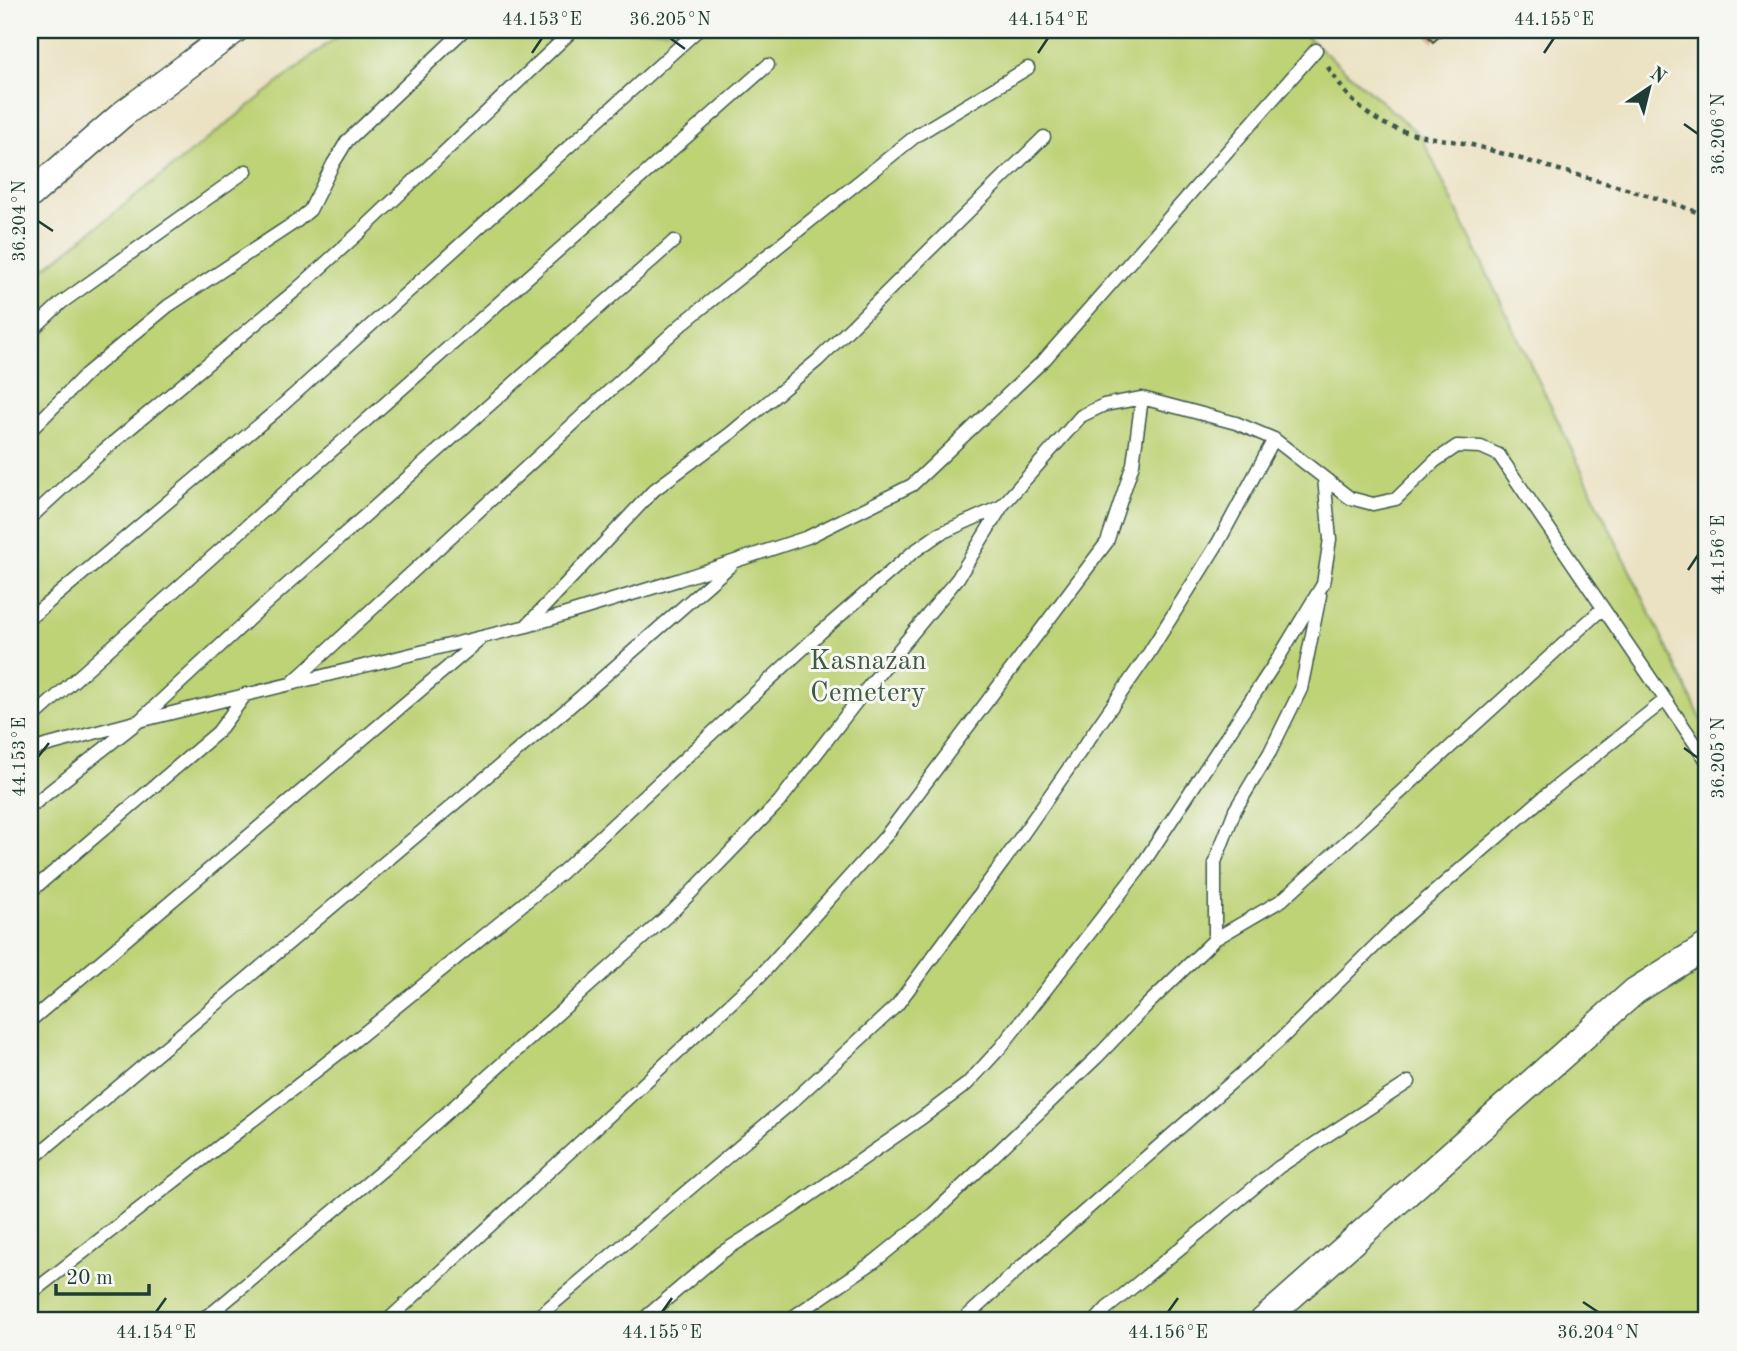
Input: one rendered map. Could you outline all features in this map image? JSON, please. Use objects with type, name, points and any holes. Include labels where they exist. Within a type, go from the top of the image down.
[{"type":"street","points":[[30,195],[123,114],[235,30]]},
{"type":"street","points":[[1263,1321],[1635,991],[1707,947]]},
{"type":"lane","points":[[30,431],[86,374],[168,306],[310,210],[332,164],[347,141],[464,30]]},
{"type":"lane","points":[[30,518],[104,450],[296,290],[573,30]]},
{"type":"lane","points":[[30,618],[277,410],[698,30]]},
{"type":"lane","points":[[30,750],[139,720],[527,626],[808,537],[912,485],[1045,359],[1316,50]]},
{"type":"lane","points":[[30,720],[768,65]]},
{"type":"lane","points":[[292,683],[682,324],[917,135],[1028,68]]},
{"type":"lane","points":[[527,626],[654,490],[731,433],[818,360],[1044,137]]},
{"type":"lane","points":[[30,332],[61,303],[246,171]]},
{"type":"lane","points":[[30,807],[139,720],[271,599],[674,242]]},
{"type":"lane","points":[[387,1321],[760,976],[885,837],[1107,542],[1133,464],[1142,398]]},
{"type":"lane","points":[[198,1321],[213,1312],[383,1169],[674,910],[779,802],[864,692],[958,578],[1003,506],[1082,416],[1104,405],[1142,398],[1236,423],[1274,439],[1350,498],[1373,504],[1396,499],[1435,461],[1457,446],[1481,447],[1499,455],[1707,761]]},
{"type":"lane","points":[[533,1321],[791,1103],[897,1005],[1004,861],[1149,653],[1218,543],[1274,439]]},
{"type":"lane","points":[[1215,939],[1215,862],[1235,810],[1270,752],[1301,689],[1330,539],[1324,478]]},
{"type":"lane","points":[[30,1294],[348,1046],[560,874],[820,633],[912,553],[939,534],[1003,506]]},
{"type":"lane","points":[[30,1161],[567,709],[736,560]]},
{"type":"lane","points":[[641,1321],[721,1253],[795,1206],[967,1084],[1002,1047],[1138,871],[1279,657],[1322,584]]},
{"type":"lane","points":[[787,1321],[875,1261],[933,1214],[1215,939],[1282,900],[1603,608]]},
{"type":"lane","points":[[30,1021],[483,636]]},
{"type":"lane","points":[[30,892],[218,732],[246,694]]},
{"type":"lane","points":[[962,1321],[1280,1040],[1394,927],[1552,790],[1665,700]]},
{"type":"lane","points":[[1096,1321],[1107,1308],[1279,1167],[1409,1082]]},
{"type":"path","points":[[1316,50],[1340,87],[1356,104],[1374,119],[1391,127],[1468,144],[1671,202],[1707,216]]},
{"type":"green space","name":"Kasnazan Cemetery","points":[[345,30],[1299,30],[1421,136],[1707,731],[1707,1321],[30,1321],[30,280]]},
{"type":"building","points":[[1423,30],[1447,30],[1433,42]]}]
